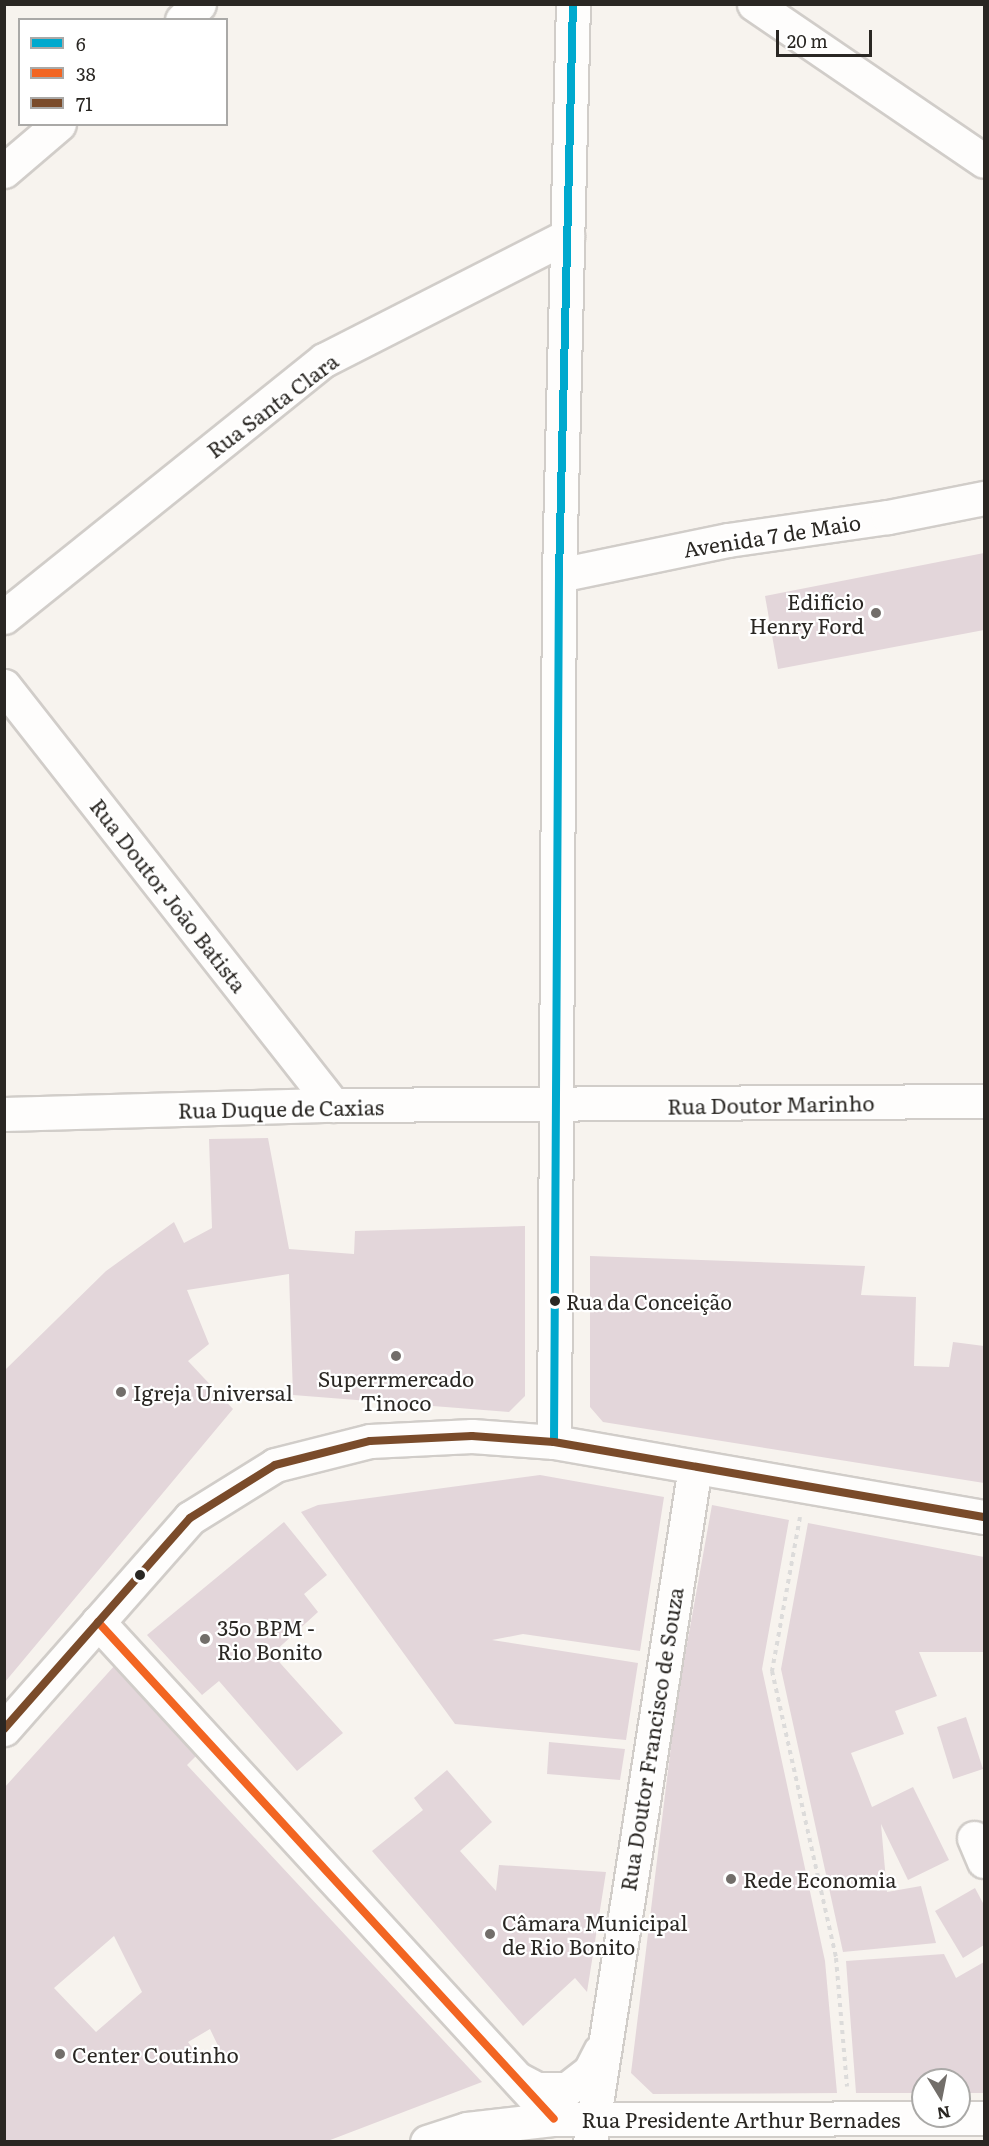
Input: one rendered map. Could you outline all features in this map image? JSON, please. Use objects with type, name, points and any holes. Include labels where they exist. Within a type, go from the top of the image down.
[{"type":"main road","points":[[184,18],[199,4]]},
{"type":"main road","points":[[554,1442],[559,575],[573,4]]},
{"type":"main road","points":[[754,4],[984,161]]},
{"type":"main road","points":[[4,171],[57,126]]},
{"type":"main road","name":"Rua Santa Clara","points":[[4,617],[324,360],[567,236]]},
{"type":"main road","name":"Avenida 7 de Maio","points":[[559,575],[728,540],[888,517],[984,498]]},
{"type":"main road","name":"Rua Doutor João Batista","points":[[4,686],[333,1105]]},
{"type":"main road","name":"Rua Doutor Marinho","points":[[557,1107],[984,1101]]},
{"type":"main road","name":"Rua Duque de Caxias","points":[[4,1114],[333,1105],[557,1107]]},
{"type":"main road","points":[[4,1729],[190,1518],[275,1465],[370,1441],[472,1436],[554,1442],[984,1517]]},
{"type":"main road","name":"Rua Doutor Francisco de Souza","points":[[591,2130],[695,1467]]},
{"type":"main road","points":[[98,1622],[554,2119]]},
{"type":"main road","points":[[514,2076],[537,2089],[567,2089],[590,2072],[603,2043]]},
{"type":"main road","name":"Rua Presidente Arthur Bernades","points":[[427,2142],[467,2129],[554,2119],[591,2130],[849,2118],[984,2118]]},
{"type":"path","points":[[805,1486],[772,1671],[836,1958],[849,2118]]},
{"type":"building","name":"Edifício Henry Ford","points":[[984,553],[984,630],[778,669],[765,596]]},
{"type":"building","points":[[268,1138],[289,1249],[354,1254],[355,1231],[525,1226],[525,1396],[509,1412],[293,1395],[289,1274],[187,1290],[209,1344],[188,1361],[233,1409],[5,1682],[5,1370],[106,1271],[174,1222],[184,1243],[212,1228],[209,1139]]},
{"type":"building","points":[[590,1256],[865,1266],[861,1295],[916,1297],[914,1366],[949,1367],[953,1342],[984,1346],[984,1483],[603,1422],[590,1407]]},
{"type":"building","points":[[540,1475],[664,1497],[640,1651],[523,1634],[492,1640],[638,1663],[626,1740],[455,1724],[301,1512],[318,1505]]},
{"type":"building","name":"Rede Economia","points":[[712,1505],[789,1520],[762,1669],[825,1961],[837,2093],[653,2094],[631,2073],[676,1705]]},
{"type":"building","points":[[284,1522],[327,1575],[304,1594],[318,1612],[272,1654],[343,1733],[297,1771],[219,1681],[202,1695],[147,1635]]},
{"type":"building","points":[[808,1523],[984,1557],[984,1652],[919,1652],[937,1696],[895,1711],[904,1734],[851,1753],[872,1807],[913,1787],[949,1860],[908,1880],[881,1824],[887,1892],[921,1886],[936,1943],[843,1952],[781,1669]]},
{"type":"building","points":[[116,1664],[201,1751],[187,1765],[482,2082],[325,2142],[4,2142],[4,1788]],"holes":[[[114,1936],[142,1992],[96,2032],[54,1988]],[[210,2029],[221,2052],[203,2063],[188,2042]]]},
{"type":"building","points":[[966,1717],[983,1769],[953,1779],[937,1727]]},
{"type":"building","points":[[549,1742],[625,1749],[620,1780],[547,1774]]},
{"type":"building","points":[[447,1770],[492,1822],[460,1851],[496,1891],[499,1865],[606,1872],[587,1992],[575,1978],[523,2026],[372,1851],[423,1810],[414,1798]]},
{"type":"building","points":[[975,1888],[984,1905],[984,1945],[963,1958],[935,1911]]},
{"type":"building","points":[[944,1954],[956,1978],[984,1962],[984,2093],[971,2093],[971,2068],[911,2068],[911,2093],[856,2093],[846,1961]]},
{"type":"transit line","name":"6","points":[[554,1442],[559,575],[573,4]]},
{"type":"transit line","name":"71","points":[[4,1729],[190,1518],[275,1465],[370,1441],[472,1436],[554,1442],[984,1517]]},
{"type":"transit line","name":"38","points":[[98,1622],[554,2119]]},
{"type":"place","name":"Edifício Henry Ford","points":[[876,613]]},
{"type":"place","name":"Rua da Conceição","points":[[555,1301]]},
{"type":"place","name":"Superrmercado Tinoco","points":[[396,1356]]},
{"type":"place","name":"Igreja Universal","points":[[121,1392]]},
{"type":"place","name":"35o BPM - Rio Bonito","points":[[205,1639]]},
{"type":"place","name":"Rede Economia","points":[[731,1879]]},
{"type":"place","name":"Câmara Municipal de Rio Bonito","points":[[490,1934]]},
{"type":"place","name":"Center Coutinho","points":[[60,2054]]}]
